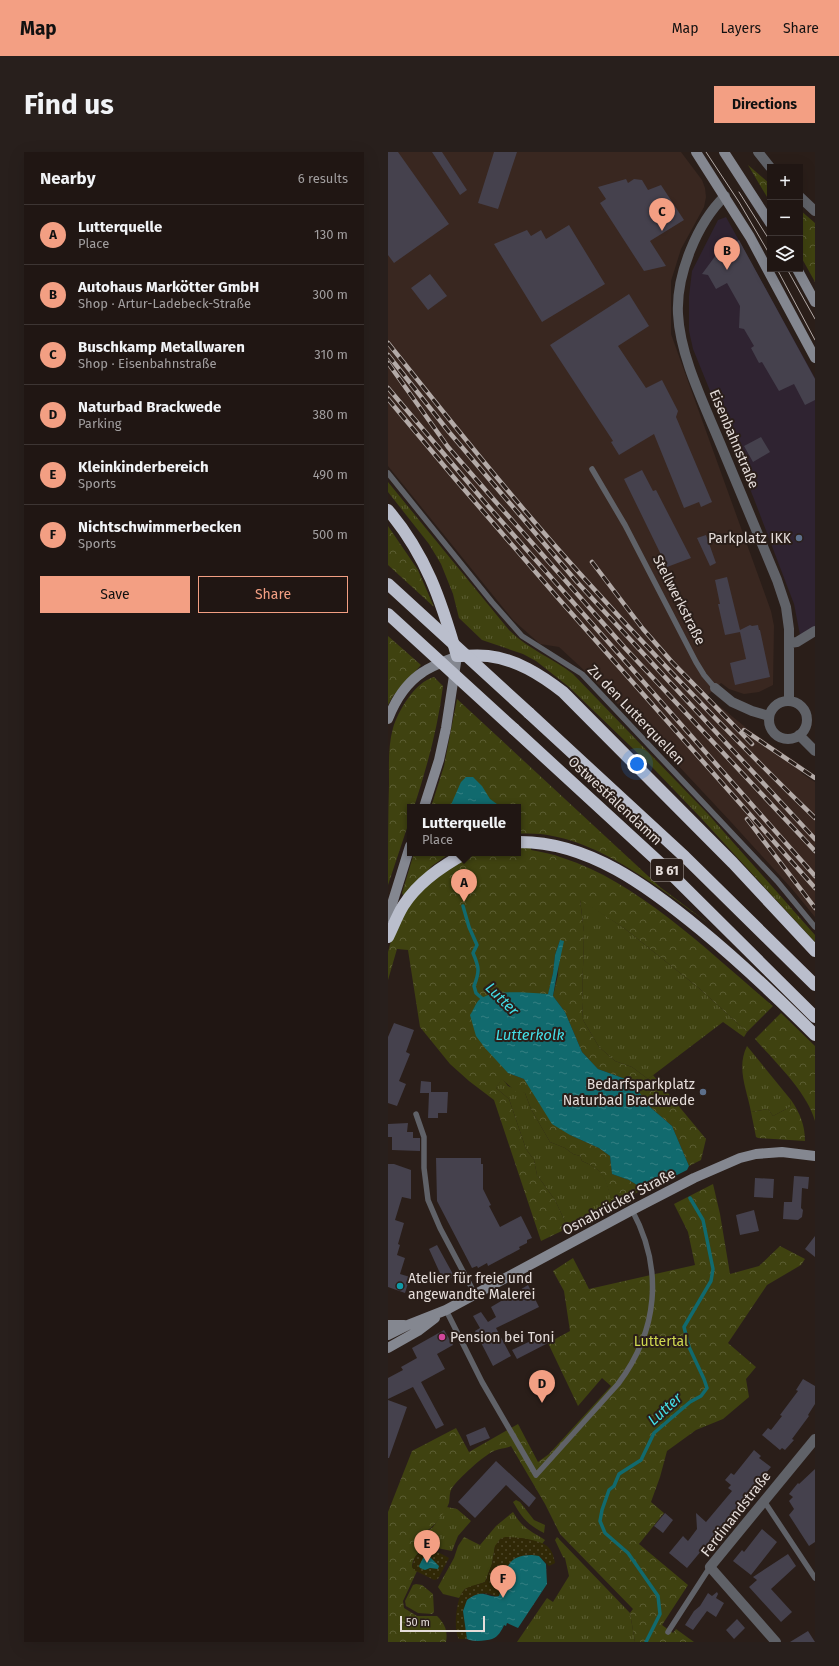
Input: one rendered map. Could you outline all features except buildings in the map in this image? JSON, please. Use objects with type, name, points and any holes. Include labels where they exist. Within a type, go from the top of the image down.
[{"type":"highway","points":[[388,510],[415,546],[431,578],[444,609],[457,656],[489,656],[515,663],[540,675],[563,692],[734,863],[815,952]]},
{"type":"highway","name":"Ostwestfalendamm","points":[[388,584],[686,857],[815,986]]},
{"type":"highway","name":"Ostwestfalendamm","points":[[388,614],[661,864],[815,1017]]},
{"type":"highway","name":"B 61","points":[[521,842],[530,841],[557,846],[585,854],[638,883],[677,911],[729,953],[767,987],[815,1035]]},
{"type":"highway","points":[[388,937],[403,906],[422,883],[444,866],[461,856]]},
{"type":"main road","points":[[696,152],[750,237],[815,358]]},
{"type":"main road","points":[[724,152],[767,218]]},
{"type":"main road","points":[[798,272],[815,302]]},
{"type":"main road","points":[[388,719],[394,704],[408,684],[423,672],[457,656]]},
{"type":"main road","points":[[425,804],[439,760],[446,728],[457,656]]},
{"type":"main road","points":[[388,917],[407,856]]},
{"type":"main road","name":"Osnabrücker Straße","points":[[388,1348],[418,1331],[446,1310],[694,1178],[740,1158],[762,1153],[782,1152],[815,1156]]},
{"type":"main road","name":"Osnabrücker Straße","points":[[388,1335],[408,1324],[446,1310]]},
{"type":"main road","points":[[388,1325],[408,1324]]},
{"type":"street","points":[[758,152],[768,164]]},
{"type":"street","name":"Eisenbahnstraße","points":[[725,196],[716,206],[686,262],[678,291],[678,315],[682,339],[693,380],[774,573],[786,607],[790,643],[789,700]]},
{"type":"street","points":[[803,200],[815,211]]},
{"type":"street","points":[[790,643],[796,642],[815,631]]},
{"type":"street","name":"Stellwerkstraße","points":[[715,688],[732,702],[752,711],[769,716]]},
{"type":"street","points":[[789,700],[800,705],[806,713],[806,726],[799,736],[788,739],[778,736],[770,728],[769,716],[776,704],[789,700]]},
{"type":"street","points":[[799,736],[815,751]]},
{"type":"street","name":"Ferdinandstraße","points":[[776,1642],[710,1567],[815,1439]]},
{"type":"lane","name":"Stellwerkstraße","points":[[592,469],[625,525],[696,662],[704,675],[715,688]]},
{"type":"lane","name":"Zu den Lutterquellen","points":[[388,473],[492,602],[522,636],[582,674],[777,880],[815,927]]},
{"type":"lane","points":[[416,1114],[424,1137],[424,1168],[428,1200],[438,1223],[475,1294]]},
{"type":"lane","points":[[446,1310],[482,1382],[536,1476],[618,1384],[644,1339],[652,1297],[652,1269],[641,1227],[632,1210]]},
{"type":"lane","points":[[764,1500],[815,1578]]},
{"type":"lane","points":[[668,1632],[710,1567]]},
{"type":"shaded area","points":[[388,152],[681,152],[702,180],[706,197],[704,207],[681,249],[671,281],[671,334],[771,611],[774,626],[773,685],[759,692],[744,694],[729,689],[721,683],[707,696],[749,730],[804,767],[801,773],[815,782],[815,917],[792,889],[731,822],[673,760],[586,672],[559,647],[540,644],[513,620],[388,466]]},
{"type":"shaded area","points":[[726,217],[815,378],[815,626],[800,635],[794,604],[754,499],[693,349],[689,331],[689,296],[692,271],[718,220]]},
{"type":"green space","points":[[748,165],[767,181],[767,197]]},
{"type":"green space","points":[[803,213],[815,223],[815,282],[803,260]]},
{"type":"green space","points":[[388,482],[509,630],[524,643],[573,674],[708,814],[815,935],[815,942],[652,767],[569,687],[536,661],[523,654],[482,640],[459,618],[453,594],[441,564],[429,544],[388,492]]},
{"type":"green space","points":[[388,526],[418,570],[434,607],[388,565]]},
{"type":"green space","points":[[388,636],[421,665],[393,696],[388,705]]},
{"type":"green space","points":[[434,677],[443,686],[441,701],[428,762],[415,804],[407,804],[407,828],[388,885],[389,763],[391,735],[395,721],[408,698],[427,680]]},
{"type":"green space","points":[[457,699],[660,887],[708,923],[643,877],[619,862],[594,850],[569,840],[544,835],[521,834],[521,804],[432,804],[444,766]]},
{"type":"green space","points":[[521,847],[531,848],[531,850],[559,857],[591,869],[619,884],[647,902],[700,943],[773,1006],[747,1032],[700,989],[624,928],[580,900],[584,932],[582,1002],[583,1020],[599,1047],[615,1061],[632,1067],[648,1079],[653,1075],[706,1139],[701,1160],[689,1166],[672,1126],[650,1107],[631,1081],[598,1069],[582,1052],[565,1012],[553,996],[558,975],[560,940],[555,955],[548,995],[492,994],[508,1073],[524,1079],[570,1135],[599,1148],[610,1156],[612,1174],[629,1180],[637,1185],[648,1183],[662,1177],[665,1178],[613,1205],[601,1173],[582,1161],[580,1156],[550,1142],[531,1109],[525,1093],[516,1092],[502,1079],[496,1088],[509,1099],[526,1149],[534,1160],[537,1175],[555,1200],[568,1228],[541,1241],[494,1100],[450,1064],[420,1027],[408,950],[397,949],[388,980],[388,952],[391,941],[402,915],[427,883],[468,856],[521,856]]},
{"type":"green space","points":[[413,856],[446,856],[432,866],[404,897],[402,893]]},
{"type":"green space","points":[[580,899],[624,928],[700,989],[747,1032],[744,1037],[723,1022],[648,1079],[632,1067],[615,1061],[599,1047],[583,1020],[582,1002],[584,932]]},
{"type":"green space","points":[[781,1013],[815,1046],[815,1121],[811,1110],[798,1088],[755,1039]]},
{"type":"green space","points":[[747,1046],[791,1100],[790,1107],[773,1116],[768,1109],[751,1112],[742,1071],[742,1062]]},
{"type":"green space","points":[[502,1078],[508,1086],[525,1093],[531,1109],[550,1142],[580,1156],[582,1161],[601,1173],[607,1183],[613,1205],[568,1228],[555,1200],[537,1175],[534,1160],[526,1149],[509,1099],[496,1088]]},
{"type":"green space","points":[[791,1100],[801,1119],[805,1141],[756,1137],[751,1112],[768,1109],[773,1116],[790,1107]]},
{"type":"green space","name":"Luttertal","points":[[713,1184],[720,1214],[730,1274],[759,1266],[780,1246],[805,1259],[801,1265],[767,1285],[728,1343],[756,1367],[746,1379],[749,1397],[723,1419],[696,1430],[667,1451],[651,1502],[664,1513],[639,1544],[688,1585],[662,1625],[673,1633],[676,1629],[694,1642],[635,1642],[630,1613],[633,1609],[560,1534],[545,1504],[511,1446],[496,1450],[484,1457],[455,1484],[451,1490],[449,1503],[445,1511],[435,1524],[422,1535],[420,1544],[421,1551],[413,1562],[412,1567],[417,1571],[403,1601],[404,1608],[417,1616],[437,1616],[445,1628],[447,1634],[446,1642],[388,1642],[388,1512],[412,1451],[456,1428],[469,1452],[518,1424],[538,1462],[549,1454],[611,1386],[602,1378],[578,1406],[548,1343],[570,1331],[564,1291],[553,1271],[573,1258],[589,1289],[695,1265],[688,1232],[674,1204]]},
{"type":"green space","points":[[516,1500],[520,1502],[534,1520],[545,1525],[544,1533],[533,1527],[522,1516],[513,1502]]},
{"type":"green space","points":[[447,1507],[457,1509],[471,1521],[458,1536],[452,1551],[437,1548],[428,1552],[421,1551],[419,1541],[421,1536],[433,1527]]},
{"type":"green space","points":[[513,1512],[523,1526],[545,1540],[542,1544],[521,1538],[495,1546],[492,1564],[485,1582],[465,1589],[459,1598],[443,1594],[438,1587],[464,1537],[480,1545],[496,1526]]},
{"type":"green space","points":[[557,1537],[630,1613],[635,1642],[517,1642],[547,1598],[553,1602],[569,1576],[565,1558],[563,1557],[555,1540]]},
{"type":"green space","points":[[413,1585],[422,1585],[433,1594],[434,1612],[432,1614],[418,1613],[406,1606],[405,1601]]},
{"type":"sand","points":[[505,1537],[527,1539],[547,1546],[555,1563],[549,1566],[539,1556],[525,1555],[499,1596],[486,1593],[475,1595],[467,1600],[463,1611],[467,1639],[459,1639],[456,1629],[456,1614],[461,1594],[469,1587],[485,1582],[492,1564],[495,1546],[500,1539]]},
{"type":"sand","points":[[434,1550],[449,1558],[438,1579],[434,1580],[414,1570],[412,1567],[415,1557],[421,1551],[426,1552]]},
{"type":"water","points":[[466,777],[473,777],[482,786],[490,799],[497,804],[451,804],[461,782]]},
{"type":"water","name":"Lutterkolk","points":[[560,940],[564,941],[553,996],[565,1012],[582,1052],[598,1069],[631,1081],[650,1107],[672,1126],[689,1166],[687,1170],[667,1180],[662,1177],[648,1183],[637,1185],[629,1180],[612,1174],[610,1156],[599,1148],[570,1135],[552,1124],[524,1079],[508,1073],[476,1036],[470,1015],[478,1001],[484,997],[492,994],[512,992],[548,994],[553,973],[555,955]]},
{"type":"water","points":[[428,1555],[439,1566],[438,1569],[430,1568],[425,1570],[420,1568],[419,1566],[423,1558]]},
{"type":"water","points":[[532,1555],[539,1556],[546,1564],[547,1584],[518,1628],[507,1623],[498,1635],[492,1639],[472,1641],[467,1639],[463,1611],[467,1600],[478,1594],[499,1596],[510,1562],[515,1558]]},
{"type":"waterway","name":"Lutter","points":[[463,906],[469,927],[477,945],[473,953],[478,969],[474,986],[476,993],[485,1001]]},
{"type":"waterway","name":"Lutter","points":[[646,1642],[660,1614],[658,1596],[628,1553],[605,1533],[600,1521],[609,1490],[614,1486],[619,1474],[641,1460],[654,1433],[690,1402],[701,1396],[707,1388],[689,1347],[684,1327],[711,1281],[713,1269],[703,1220],[690,1198]]},
{"type":"tram line","points":[[706,152],[739,202],[767,250]]},
{"type":"tram line","points":[[739,192],[767,236]]},
{"type":"tram line","points":[[779,272],[815,340]]},
{"type":"tram line","points":[[789,272],[815,319]]},
{"type":"railway","points":[[388,343],[508,491],[583,577],[697,699],[815,818]]},
{"type":"railway","points":[[388,355],[449,432],[577,582],[815,839]]},
{"type":"railway","points":[[388,363],[448,447],[495,501],[625,648],[815,851]]},
{"type":"railway","points":[[388,388],[488,506],[815,876]]},
{"type":"railway","points":[[388,399],[558,598],[815,888]]},
{"type":"railway","points":[[592,562],[643,629],[672,662],[752,744]]},
{"type":"railway","points":[[744,730],[815,778]]},
{"type":"railway","points":[[747,819],[815,908]]},
{"type":"place","name":"Buschkamp Metallwaren","points":[[662,231]]},
{"type":"place","name":"Autohaus Markötter GmbH","points":[[727,270]]},
{"type":"place","name":"Parkplatz IKK","points":[[799,538]]},
{"type":"place","name":"Lutterquelle","points":[[464,902]]},
{"type":"place","name":"Bedarfsparkplatz Naturbad Brackwede","points":[[703,1092]]},
{"type":"place","name":"Atelier für freie und angewandte Malerei","points":[[400,1286]]},
{"type":"place","name":"Pension bei Toni","points":[[442,1337]]},
{"type":"place","name":"Naturbad Brackwede","points":[[542,1403]]},
{"type":"place","name":"Kleinkinderbereich","points":[[427,1563]]},
{"type":"place","name":"Nichtschwimmerbecken","points":[[503,1598]]}]
